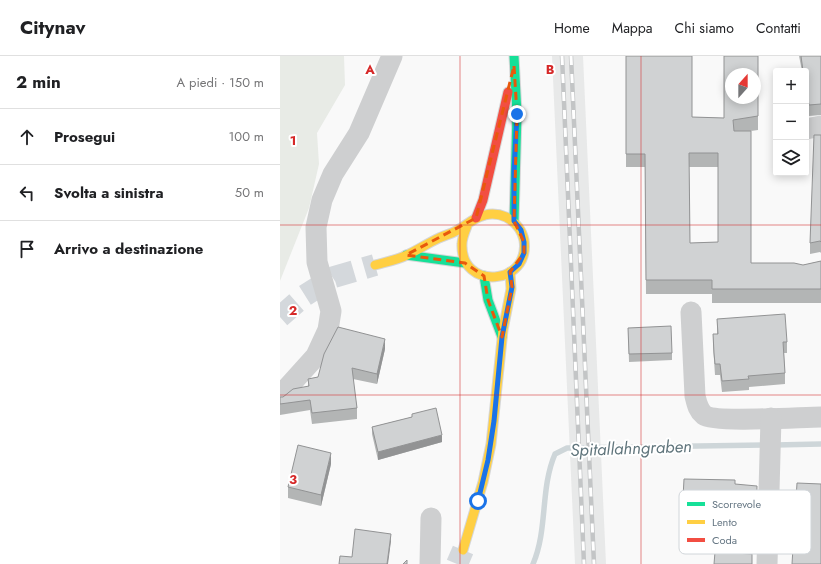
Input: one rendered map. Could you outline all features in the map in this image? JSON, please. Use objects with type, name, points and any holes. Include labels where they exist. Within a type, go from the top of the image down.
[{"type":"main road","points":[[514,56],[517,114],[514,172],[514,221]]},
{"type":"main road","points":[[476,218],[483,200],[514,66]]},
{"type":"main road","points":[[375,265],[406,255],[467,226],[476,218],[489,213],[502,215],[514,221],[521,230],[524,242],[524,253],[519,264],[510,272],[497,277],[484,276],[473,271],[465,262],[460,250],[461,237],[467,226]]},
{"type":"main road","points":[[406,255],[450,262],[465,262]]},
{"type":"main road","points":[[463,550],[478,501],[488,460],[494,421],[502,337],[512,287],[510,272]]},
{"type":"main road","points":[[484,276],[488,300],[502,337]]},
{"type":"street","points":[[280,396],[284,394],[316,356],[328,330],[331,311],[317,262],[316,227],[322,200],[333,174],[359,133],[392,56]]},
{"type":"street","points":[[809,128],[821,126]]},
{"type":"street","points":[[691,312],[695,396],[698,407],[706,416],[722,419],[821,417]]},
{"type":"street","points":[[769,490],[771,418]]},
{"type":"street","points":[[430,564],[431,518]]},
{"type":"street","points":[[767,554],[767,564]]},
{"type":"highlighted area","points":[[514,66],[517,114],[514,221],[524,242],[524,253],[510,272],[512,287],[502,337],[488,300],[484,276],[465,263],[406,255],[476,218]]},
{"type":"shaded area","points":[[280,56],[344,56],[345,85],[317,133],[319,164],[309,208],[280,281]]},
{"type":"shaded area","points":[[552,56],[583,56],[606,564],[575,564]]},
{"type":"building","points":[[626,56],[692,56],[692,117],[724,118],[724,56],[758,56],[758,68],[725,68],[725,104],[758,104],[758,116],[733,120],[734,131],[751,131],[751,263],[794,263],[803,265],[821,261],[821,289],[712,289],[712,280],[646,280],[645,154],[626,154]],"holes":[[[689,153],[718,153],[718,242],[690,243]]]},
{"type":"building","points":[[801,56],[821,56],[821,104],[809,105],[809,68],[803,68]]},
{"type":"building","points":[[814,135],[821,135],[821,242],[810,243]]},
{"type":"building","points":[[785,314],[787,342],[783,342],[785,373],[748,376],[749,379],[722,381],[720,364],[715,364],[714,353],[713,334],[718,334],[717,319]]},
{"type":"building","points":[[671,326],[672,353],[629,354],[628,328]]},
{"type":"building","points":[[338,327],[385,339],[377,374],[352,368],[357,408],[312,413],[310,400],[280,404],[280,397],[283,397],[293,389],[309,386],[308,379],[318,377],[324,354]]},
{"type":"building","points":[[436,408],[442,435],[378,452],[372,427],[412,417],[412,414]]},
{"type":"building","points":[[298,445],[331,453],[321,495],[288,487]]},
{"type":"building","points":[[684,479],[735,480],[735,484],[757,486],[757,490],[683,490]]},
{"type":"building","points":[[797,483],[821,484],[821,564],[792,564],[793,554],[811,554],[811,490],[797,490]]},
{"type":"building","points":[[355,529],[391,534],[387,564],[339,564],[340,556],[352,557]]},
{"type":"building","points":[[715,554],[752,554],[752,564],[714,564]]},
{"type":"waterway","name":"Spitallahngraben","points":[[775,445],[821,444]]},
{"type":"waterway","name":"Spitallahngraben","points":[[533,564],[541,537],[547,481],[555,454],[567,448],[766,445]]},
{"type":"tunnel","points":[[280,317],[304,296],[334,277],[375,265]]},
{"type":"tunnel","points":[[457,564],[463,550]]},
{"type":"railway","points":[[562,56],[584,564]]},
{"type":"railway","points":[[571,56],[594,564]]},
{"type":"traffic: fast","points":[[514,56],[517,114],[514,221]]},
{"type":"traffic: fast","points":[[406,255],[465,263]]},
{"type":"traffic: fast","points":[[484,276],[488,300],[502,337]]},
{"type":"traffic: slow","points":[[375,265],[403,257],[460,229],[477,218],[493,214],[506,217],[515,224],[522,233],[524,240],[523,255],[517,267],[507,274],[495,277],[483,276],[472,270],[464,259],[462,244],[467,226]]},
{"type":"traffic: slow","points":[[463,550],[483,482],[491,444],[503,330],[511,289],[510,272]]},
{"type":"traffic: jam","points":[[476,218],[483,200],[508,92]]},
{"type":"route","points":[[478,501],[488,460],[494,421],[502,337],[512,287],[510,272],[519,264],[524,253],[524,242],[521,230],[514,221],[514,172],[517,114]]}]
